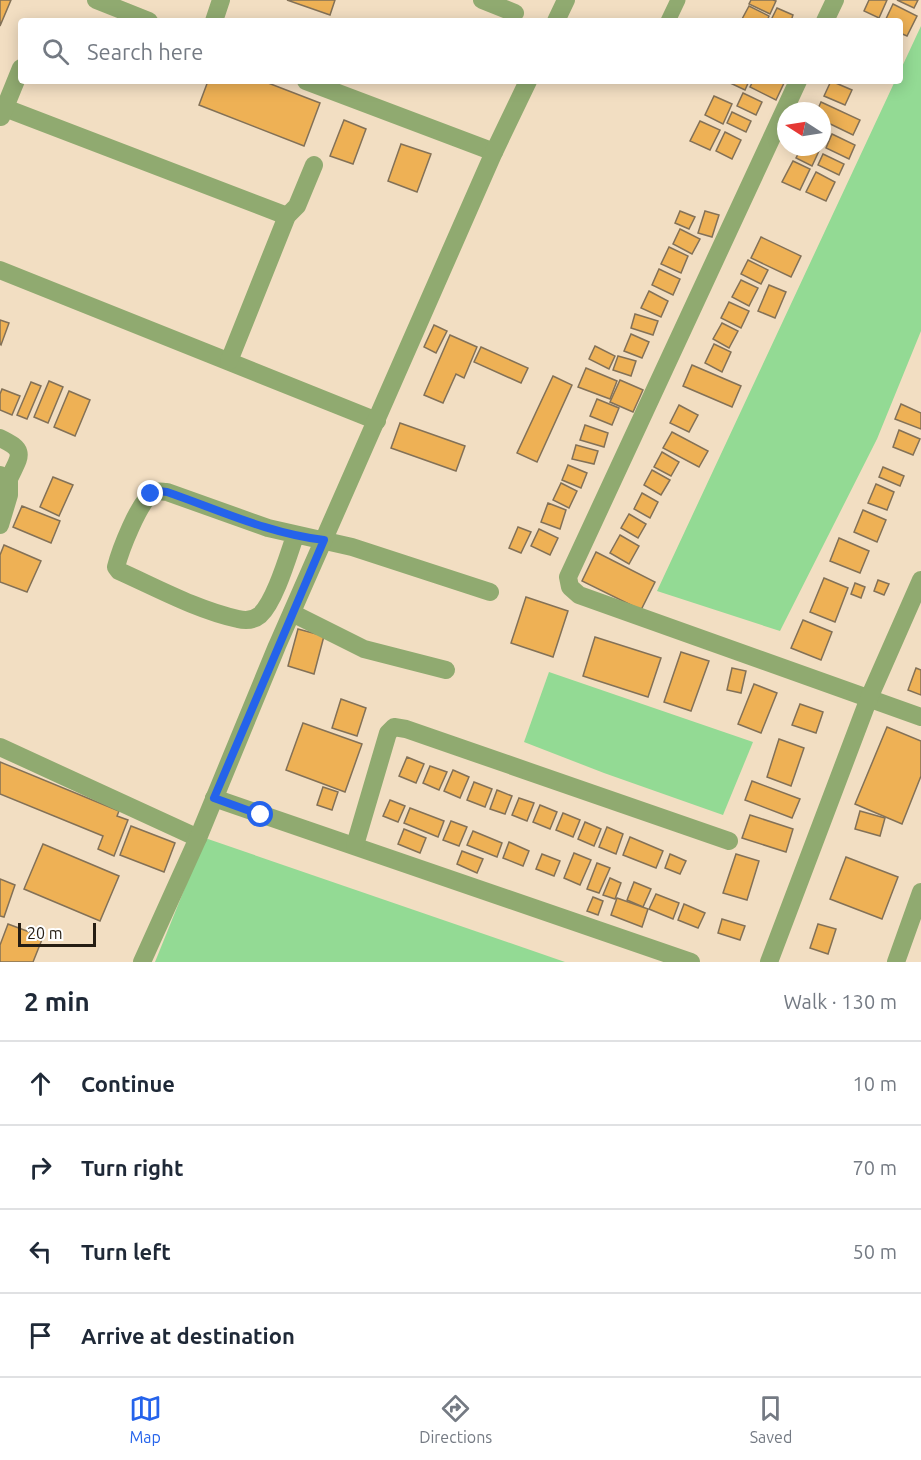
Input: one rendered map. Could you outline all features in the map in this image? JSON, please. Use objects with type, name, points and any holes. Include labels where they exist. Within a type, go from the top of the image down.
[{"type":"street","points":[[96,0],[141,18]]},
{"type":"street","points":[[214,18],[221,0]]},
{"type":"street","points":[[482,0],[515,13]]},
{"type":"street","points":[[558,18],[567,0]]},
{"type":"street","points":[[826,18],[835,0]]},
{"type":"street","points":[[18,75],[2,114],[286,216]]},
{"type":"street","points":[[314,84],[494,152]]},
{"type":"street","points":[[142,962],[198,838],[292,613],[494,152],[527,84]]},
{"type":"street","points":[[797,84],[568,577],[570,587],[579,595],[921,717]]},
{"type":"street","points":[[229,361],[286,216],[297,206],[314,165]]},
{"type":"street","points":[[0,270],[377,421]]},
{"type":"street","points":[[0,438],[19,450],[18,458],[5,477],[9,495],[0,525]]},
{"type":"street","points":[[295,536],[264,610],[258,617],[250,620],[239,620],[198,606],[119,571],[116,567],[141,508],[151,494],[158,491],[167,492],[268,528],[295,536],[352,547],[490,592]]},
{"type":"street","points":[[769,962],[869,698],[921,580]]},
{"type":"street","points":[[292,613],[364,649],[446,670]]},
{"type":"street","points":[[355,845],[388,733],[394,727],[417,732],[729,842]]},
{"type":"street","points":[[0,747],[198,838]]},
{"type":"street","points":[[214,798],[691,962]]},
{"type":"street","points":[[896,962],[917,914],[921,892]]},
{"type":"lane","points":[[669,18],[678,0]]},
{"type":"green space","points":[[921,26],[921,331],[877,439],[780,631],[657,591],[894,84],[903,84],[903,65]]},
{"type":"green space","points":[[549,672],[753,742],[723,815],[524,742]]},
{"type":"green space","points":[[205,838],[565,962],[155,962]]},
{"type":"building","points":[[0,0],[11,0],[0,26]]},
{"type":"building","points":[[287,0],[335,0],[330,15]]},
{"type":"building","points":[[751,0],[776,1],[770,14],[749,4]]},
{"type":"building","points":[[869,0],[887,0],[879,18],[864,11]]},
{"type":"building","points":[[897,0],[918,0],[914,8]]},
{"type":"building","points":[[893,4],[917,16],[907,36],[903,34],[903,18],[886,18]]},
{"type":"building","points":[[749,6],[769,16],[768,18],[743,18]]},
{"type":"building","points":[[777,8],[793,15],[792,18],[772,18]]},
{"type":"building","points":[[207,84],[271,84],[320,103],[304,146],[199,105]]},
{"type":"building","points":[[732,84],[748,84],[745,90]]},
{"type":"building","points":[[752,84],[784,84],[776,100],[750,87]]},
{"type":"building","points":[[830,84],[838,84],[852,90],[845,105],[824,96]]},
{"type":"building","points":[[743,93],[762,102],[756,115],[737,106]]},
{"type":"building","points":[[714,96],[732,104],[723,124],[705,115]]},
{"type":"building","points":[[831,107],[860,120],[853,135],[831,124]]},
{"type":"building","points":[[732,112],[751,121],[746,132],[727,123]]},
{"type":"building","points":[[344,120],[366,129],[353,164],[330,156]]},
{"type":"building","points":[[700,121],[720,130],[710,150],[690,141]]},
{"type":"building","points":[[725,132],[741,140],[732,159],[716,151]]},
{"type":"building","points":[[832,134],[855,145],[849,159],[831,150]]},
{"type":"building","points":[[401,144],[431,154],[417,192],[388,181]]},
{"type":"building","points":[[797,156],[817,156],[812,166],[796,158]]},
{"type":"building","points":[[822,156],[844,164],[839,175],[818,165]]},
{"type":"building","points":[[793,161],[810,169],[800,190],[782,182]]},
{"type":"building","points":[[816,172],[835,182],[826,201],[806,192]]},
{"type":"building","points":[[680,211],[695,217],[689,229],[675,223]]},
{"type":"building","points":[[705,211],[719,215],[712,237],[698,233]]},
{"type":"building","points":[[680,229],[700,239],[692,254],[673,244]]},
{"type":"building","points":[[761,237],[801,256],[791,277],[751,258]]},
{"type":"building","points":[[669,247],[688,256],[681,273],[661,264]]},
{"type":"building","points":[[748,260],[768,270],[761,284],[741,274]]},
{"type":"building","points":[[659,269],[680,279],[673,295],[652,285]]},
{"type":"building","points":[[741,280],[758,288],[749,306],[732,297]]},
{"type":"building","points":[[769,285],[786,292],[775,318],[758,311]]},
{"type":"building","points":[[649,291],[668,301],[661,317],[641,308]]},
{"type":"building","points":[[729,302],[749,311],[741,328],[721,318]]},
{"type":"building","points":[[635,314],[658,321],[653,335],[631,328]]},
{"type":"building","points":[[0,320],[9,323],[1,345],[0,344]]},
{"type":"building","points":[[722,323],[738,331],[729,348],[713,339]]},
{"type":"building","points":[[434,325],[447,331],[436,353],[424,347]]},
{"type":"building","points":[[631,334],[649,342],[642,358],[624,351]]},
{"type":"building","points":[[450,335],[477,347],[464,378],[456,374],[443,403],[424,395]]},
{"type":"building","points":[[714,344],[731,352],[722,372],[705,363]]},
{"type":"building","points":[[595,346],[615,356],[609,369],[589,359]]},
{"type":"building","points":[[481,347],[528,368],[521,383],[474,362]]},
{"type":"building","points":[[618,356],[636,361],[631,376],[613,370]]},
{"type":"building","points":[[692,365],[741,386],[732,407],[683,386]]},
{"type":"building","points":[[586,368],[617,381],[610,399],[578,387]]},
{"type":"building","points":[[553,376],[572,385],[537,462],[517,453]]},
{"type":"building","points":[[620,380],[643,390],[633,412],[610,402]]},
{"type":"building","points":[[49,381],[63,387],[48,423],[34,417]]},
{"type":"building","points":[[31,382],[41,386],[27,419],[17,415]]},
{"type":"building","points":[[2,389],[20,396],[12,415],[0,410]]},
{"type":"building","points":[[69,391],[90,400],[75,436],[54,427]]},
{"type":"building","points":[[597,399],[619,408],[612,425],[590,416]]},
{"type":"building","points":[[901,404],[921,413],[921,429],[895,419]]},
{"type":"building","points":[[679,405],[698,415],[689,432],[670,423]]},
{"type":"building","points":[[400,423],[465,446],[456,471],[391,448]]},
{"type":"building","points":[[585,425],[608,433],[604,447],[580,440]]},
{"type":"building","points":[[899,430],[920,439],[913,455],[893,447]]},
{"type":"building","points":[[672,432],[708,451],[699,467],[663,448]]},
{"type":"building","points":[[576,445],[598,451],[594,464],[572,459]]},
{"type":"building","points":[[662,452],[679,462],[671,476],[654,467]]},
{"type":"building","points":[[568,465],[587,473],[581,488],[562,480]]},
{"type":"building","points":[[883,467],[904,476],[900,486],[879,477]]},
{"type":"building","points":[[652,470],[670,480],[661,495],[644,485]]},
{"type":"building","points":[[53,477],[73,485],[59,516],[40,507]]},
{"type":"building","points":[[561,483],[577,491],[569,508],[553,500]]},
{"type":"building","points":[[876,484],[894,492],[887,510],[868,503]]},
{"type":"building","points":[[642,493],[658,502],[650,518],[634,509]]},
{"type":"building","points":[[548,503],[566,510],[560,529],[541,522]]},
{"type":"building","points":[[22,506],[60,521],[51,543],[13,527]]},
{"type":"building","points":[[863,510],[886,520],[877,542],[854,532]]},
{"type":"building","points":[[629,514],[646,524],[638,538],[621,528]]},
{"type":"building","points":[[518,527],[531,532],[521,553],[509,548]]},
{"type":"building","points":[[539,529],[558,538],[550,555],[531,546]]},
{"type":"building","points":[[620,535],[639,546],[629,564],[610,553]]},
{"type":"building","points":[[839,538],[869,551],[860,573],[830,561]]},
{"type":"building","points":[[4,545],[41,561],[27,592],[0,582],[0,555]]},
{"type":"building","points":[[596,552],[655,582],[641,610],[582,581]]},
{"type":"building","points":[[824,578],[848,588],[835,622],[810,612]]},
{"type":"building","points":[[878,580],[889,584],[884,595],[874,591]]},
{"type":"building","points":[[855,583],[865,587],[861,598],[851,594]]},
{"type":"building","points":[[526,597],[568,611],[553,657],[511,643]]},
{"type":"building","points":[[803,620],[832,632],[821,660],[791,648]]},
{"type":"building","points":[[298,629],[324,636],[314,674],[288,666]]},
{"type":"building","points":[[595,637],[661,658],[648,697],[583,676]]},
{"type":"building","points":[[681,652],[709,661],[691,711],[664,702]]},
{"type":"building","points":[[732,668],[746,671],[741,693],[727,690]]},
{"type":"building","points":[[916,668],[921,670],[921,695],[908,690]]},
{"type":"building","points":[[754,684],[777,693],[761,733],[738,724]]},
{"type":"building","points":[[341,699],[366,708],[357,736],[332,728]]},
{"type":"building","points":[[800,704],[823,712],[816,733],[792,725]]},
{"type":"building","points":[[303,723],[362,744],[345,792],[286,770]]},
{"type":"building","points":[[887,727],[921,741],[921,776],[902,824],[855,804]]},
{"type":"building","points":[[779,739],[804,748],[791,786],[767,777]]},
{"type":"building","points":[[407,757],[424,764],[416,783],[399,776]]},
{"type":"building","points":[[0,762],[119,811],[117,816],[128,820],[114,856],[98,849],[103,836],[0,794]]},
{"type":"building","points":[[430,766],[447,772],[439,790],[423,783]]},
{"type":"building","points":[[453,770],[469,777],[460,798],[444,791]]},
{"type":"building","points":[[752,781],[800,799],[792,818],[745,800]]},
{"type":"building","points":[[474,782],[492,789],[485,807],[467,800]]},
{"type":"building","points":[[323,787],[338,792],[332,810],[317,805]]},
{"type":"building","points":[[497,790],[512,796],[505,814],[490,809]]},
{"type":"building","points":[[519,798],[534,803],[527,821],[512,815]]},
{"type":"building","points":[[390,800],[405,806],[398,822],[383,816]]},
{"type":"building","points":[[540,805],[557,812],[550,829],[533,822]]},
{"type":"building","points":[[410,808],[444,821],[438,837],[404,823]]},
{"type":"building","points":[[860,811],[885,818],[880,836],[855,829]]},
{"type":"building","points":[[563,813],[580,820],[573,837],[556,830]]},
{"type":"building","points":[[750,815],[793,829],[786,852],[742,838]]},
{"type":"building","points":[[451,821],[467,827],[459,846],[443,840]]},
{"type":"building","points":[[585,822],[601,829],[594,846],[578,839]]},
{"type":"building","points":[[131,826],[175,843],[164,872],[120,855]]},
{"type":"building","points":[[607,827],[623,834],[616,854],[599,847]]},
{"type":"building","points":[[404,829],[426,838],[420,853],[398,844]]},
{"type":"building","points":[[473,831],[502,843],[497,857],[467,845]]},
{"type":"building","points":[[630,837],[663,851],[656,868],[623,855]]},
{"type":"building","points":[[509,842],[529,851],[523,866],[503,858]]},
{"type":"building","points":[[43,844],[119,876],[100,921],[24,889]]},
{"type":"building","points":[[462,851],[483,859],[477,873],[457,864]]},
{"type":"building","points":[[574,853],[591,860],[580,885],[564,878]]},
{"type":"building","points":[[542,854],[560,861],[554,876],[536,869]]},
{"type":"building","points":[[670,854],[686,861],[680,874],[665,868]]},
{"type":"building","points":[[736,854],[759,861],[747,900],[723,893]]},
{"type":"building","points":[[846,857],[898,877],[882,919],[830,899]]},
{"type":"building","points":[[597,863],[610,868],[599,893],[587,889]]},
{"type":"building","points":[[610,878],[621,883],[615,899],[603,895]]},
{"type":"building","points":[[0,879],[15,885],[4,917],[0,916]]},
{"type":"building","points":[[634,882],[651,889],[643,907],[627,900]]},
{"type":"building","points":[[656,894],[679,903],[673,919],[649,909]]},
{"type":"building","points":[[593,897],[603,901],[598,915],[587,911]]},
{"type":"building","points":[[617,898],[648,909],[642,927],[611,915]]},
{"type":"building","points":[[684,904],[705,913],[698,928],[678,920]]},
{"type":"building","points":[[722,919],[745,926],[740,940],[718,933]]},
{"type":"building","points":[[8,924],[43,937],[33,962],[0,962],[0,945]]},
{"type":"building","points":[[818,924],[836,929],[828,954],[810,948]]},
{"type":"route","points":[[151,494],[158,491],[167,492],[268,528],[295,536],[324,540],[214,798],[261,815]]}]
